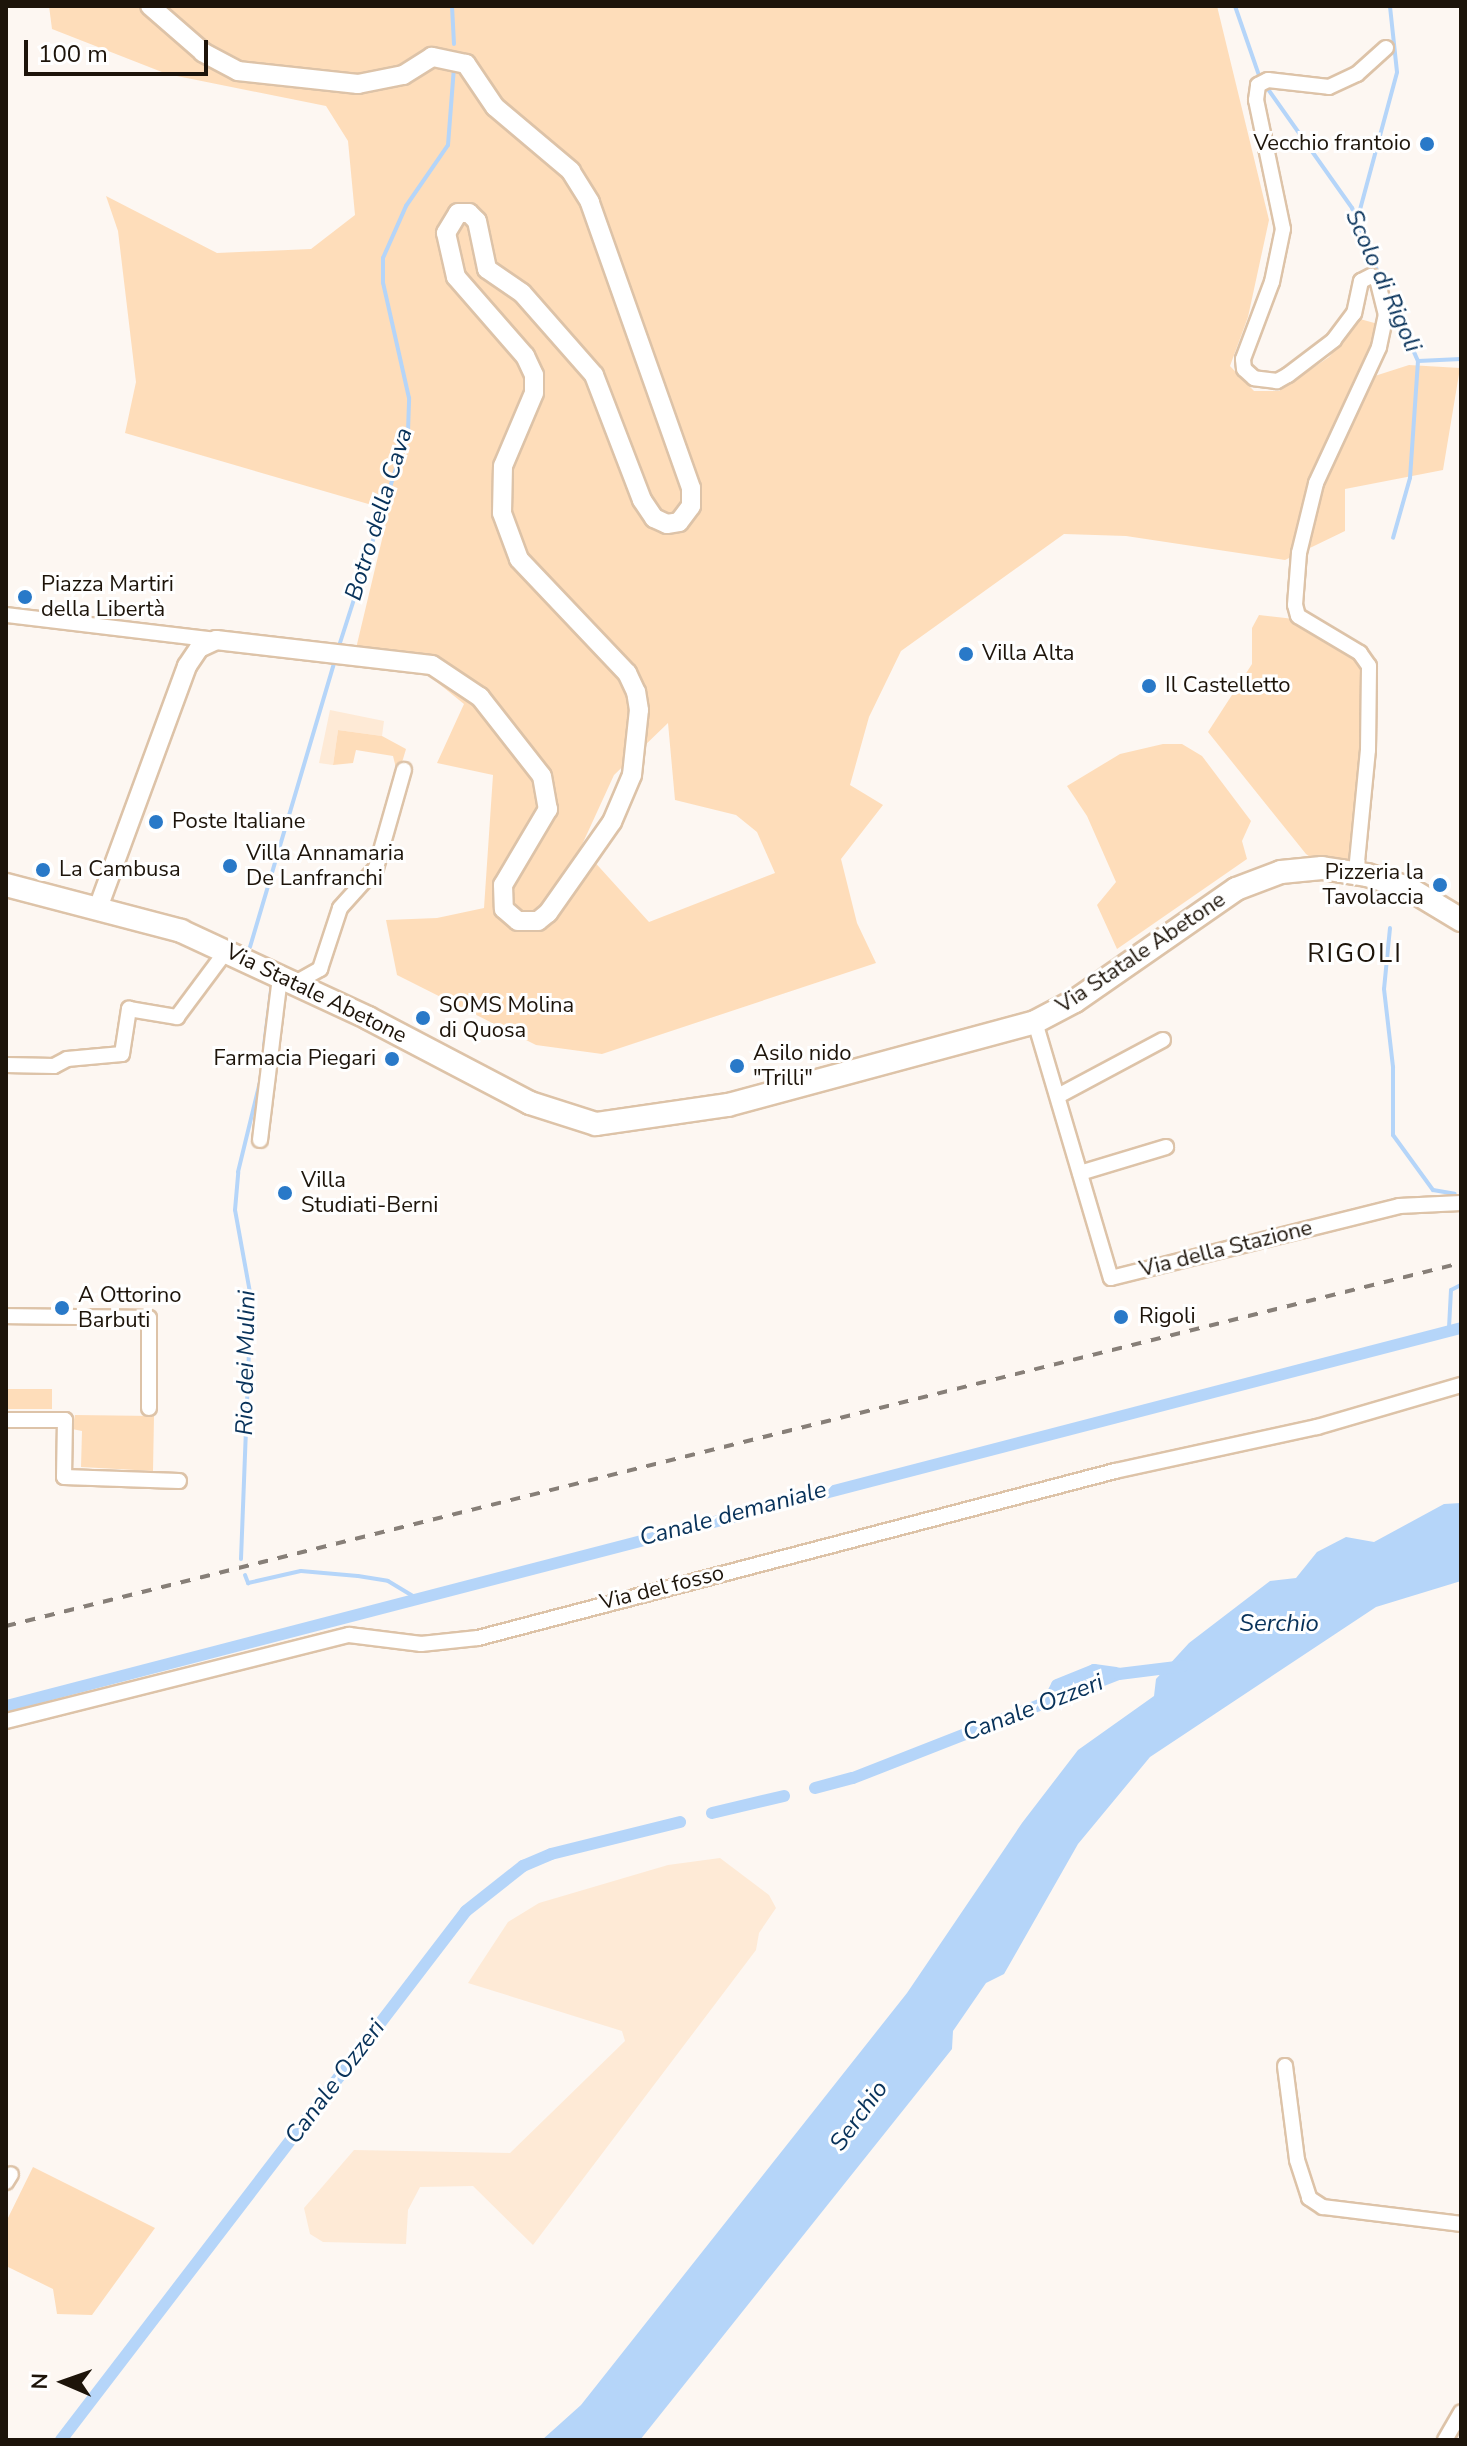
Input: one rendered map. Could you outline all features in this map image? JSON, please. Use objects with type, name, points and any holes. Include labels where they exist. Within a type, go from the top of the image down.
[{"type":"main road","name":"Via Statale Abetone","points":[[6,885],[98,908],[227,950],[530,1103],[596,1124],[728,1105],[1035,1022],[1252,880],[1309,868],[1356,872],[1408,888],[1461,920]]},
{"type":"street","points":[[6,615],[432,665],[480,697],[542,776],[548,809],[501,898],[511,916],[538,921],[621,804],[632,775],[639,710],[627,673],[519,559],[502,513],[503,466],[534,393],[534,375],[525,356],[456,277],[446,233],[458,213],[469,213],[477,221],[487,269],[522,293],[594,375],[642,500],[654,518],[667,524],[679,522],[691,506],[691,488],[590,202],[571,171],[495,107],[466,64],[432,57],[403,75],[358,84],[238,71],[203,52],[150,6]]},
{"type":"street","points":[[1356,872],[1368,750],[1369,666],[1360,653],[1298,616],[1295,605],[1299,553],[1316,483],[1379,347],[1386,315],[1377,280],[1371,276],[1361,281],[1354,313],[1334,340],[1288,375],[1277,381],[1254,378],[1244,369],[1243,359],[1272,282],[1283,229],[1256,100],[1258,85],[1268,80],[1329,87],[1357,74],[1386,48]]},
{"type":"street","points":[[98,908],[187,666],[199,648],[216,640]]},
{"type":"street","points":[[260,1140],[288,980],[320,969],[340,908],[376,868],[404,770]]},
{"type":"street","points":[[6,1065],[54,1066],[67,1059],[122,1054],[129,1009],[177,1017],[227,950]]},
{"type":"street","name":"Via della Stazione","points":[[1035,1022],[1111,1278],[1399,1206],[1461,1203]]},
{"type":"street","points":[[1058,1096],[1163,1040]]},
{"type":"street","points":[[1080,1173],[1166,1147]]},
{"type":"street","points":[[6,1316],[149,1318],[149,1408]]},
{"type":"street","name":"Via del fosso","points":[[6,1721],[349,1635],[421,1644],[478,1638],[1115,1471],[1317,1427],[1461,1385]]},
{"type":"street","points":[[6,1420],[65,1420],[64,1477],[179,1481]]},
{"type":"street","points":[[1285,2066],[1297,2160],[1309,2198],[1323,2207],[1461,2224]]},
{"type":"street","points":[[1445,2440],[1461,2412]]},
{"type":"shaded area","points":[[49,6],[1217,6],[1269,220],[1248,317],[1230,366],[1254,391],[1279,391],[1329,357],[1360,319],[1378,324],[1356,382],[1409,365],[1460,368],[1443,470],[1345,489],[1345,531],[1285,560],[1126,536],[1064,534],[901,651],[869,717],[850,785],[883,805],[841,859],[857,923],[876,963],[602,1054],[536,1045],[397,975],[386,920],[437,918],[484,908],[493,775],[437,763],[464,704],[422,670],[353,661],[389,510],[125,433],[136,382],[118,231],[106,196],[217,253],[311,249],[355,215],[348,141],[326,106],[167,74],[52,29]],"holes":[[[668,723],[675,800],[736,815],[757,832],[775,873],[649,922],[581,847],[614,775]]]},
{"type":"shaded area","points":[[1259,615],[1294,619],[1354,652],[1365,682],[1351,862],[1314,860],[1306,854],[1208,732],[1252,664],[1252,628]]},
{"type":"shaded area","points":[[330,710],[384,721],[382,736],[338,730],[333,765],[319,763]]},
{"type":"shaded area","points":[[338,730],[382,736],[406,749],[398,776],[393,756],[356,750],[353,763],[333,765]]},
{"type":"shaded area","points":[[1163,744],[1182,744],[1202,756],[1251,821],[1242,841],[1247,859],[1117,949],[1097,905],[1116,882],[1087,816],[1067,786],[1120,754]]},
{"type":"shaded area","points":[[6,1389],[52,1389],[52,1409],[6,1409]]},
{"type":"shaded area","points":[[75,1415],[154,1416],[153,1471],[81,1467],[82,1431],[72,1429]]},
{"type":"shaded area","points":[[720,1858],[769,1895],[776,1908],[759,1933],[756,1950],[533,2245],[473,2186],[420,2187],[408,2210],[406,2244],[323,2242],[310,2234],[304,2208],[354,2150],[510,2153],[625,2041],[622,2031],[468,1983],[508,1922],[539,1903],[668,1865]]},
{"type":"shaded area","points":[[33,2167],[155,2228],[92,2315],[57,2314],[53,2289],[6,2266],[6,2222]]},
{"type":"water","name":"Canale demaniale","points":[[1461,1322],[1461,1334],[6,1712],[6,1700]]},
{"type":"water","name":"Serchio","points":[[1461,1503],[1461,1581],[1376,1607],[1150,1757],[1078,1844],[1004,1974],[986,1983],[953,2031],[952,2049],[640,2440],[542,2440],[581,2405],[907,1993],[1022,1823],[1078,1750],[1154,1696],[1156,1679],[1189,1643],[1270,1581],[1296,1578],[1317,1552],[1346,1537],[1374,1542],[1444,1504]]},
{"type":"waterway","name":"Botro della Cava","points":[[452,6],[454,44]]},
{"type":"waterway","name":"Scolo di Rigoli","points":[[1235,6],[1260,78]]},
{"type":"waterway","points":[[1358,217],[1397,72],[1390,6]]},
{"type":"waterway","name":"Botro della Cava","points":[[339,646],[408,431],[409,398],[383,283],[383,258],[406,206],[448,145],[454,67]]},
{"type":"waterway","name":"Scolo di Rigoli","points":[[1265,85],[1352,208],[1379,275]]},
{"type":"waterway","name":"Scolo di Rigoli","points":[[1388,294],[1418,361],[1410,478],[1393,538]]},
{"type":"waterway","points":[[1418,361],[1461,359]]},
{"type":"waterway","name":"Botro della Cava","points":[[250,947],[334,664]]},
{"type":"waterway","name":"Scolo di Rigoli","points":[[1390,928],[1384,989],[1393,1067],[1393,1135],[1433,1190],[1455,1194]]},
{"type":"waterway","name":"Rio dei Mulini","points":[[264,1046],[272,983]]},
{"type":"waterway","name":"Rio dei Mulini","points":[[241,1559],[251,1298],[235,1210],[238,1172],[260,1082]]},
{"type":"waterway","name":"Scolo di Rigoli","points":[[1449,1328],[1451,1290],[1461,1285]]},
{"type":"waterway","name":"Rio dei Mulini","points":[[245,1575],[248,1583],[301,1571],[358,1576],[388,1581],[413,1596]]},
{"type":"waterway","name":"Canale Ozzeri","points":[[815,1788],[853,1778],[1119,1674],[1183,1666]]},
{"type":"waterway","points":[[1051,1697],[1057,1685],[1094,1670],[1116,1673]]},
{"type":"waterway","name":"Canale Ozzeri","points":[[712,1813],[784,1796]]},
{"type":"waterway","name":"Canale Ozzeri","points":[[61,2440],[466,1911],[523,1866],[551,1854],[680,1822]]},
{"type":"railway","points":[[6,1626],[1461,1263]]},
{"type":"place","name":"Vecchio frantoio","points":[[1427,144]]},
{"type":"place","name":"Piazza Martiri della Libertà","points":[[25,597]]},
{"type":"place","name":"Villa Alta","points":[[966,654]]},
{"type":"place","name":"Il Castelletto","points":[[1149,686]]},
{"type":"place","name":"Poste Italiane","points":[[156,822]]},
{"type":"place","name":"Villa Annamaria De Lanfranchi","points":[[230,866]]},
{"type":"place","name":"La Cambusa","points":[[43,870]]},
{"type":"place","name":"Pizzeria la Tavolaccia","points":[[1440,885]]},
{"type":"place","name":"SOMS Molina di Quosa","points":[[423,1018]]},
{"type":"place","name":"Farmacia Piegari","points":[[392,1059]]},
{"type":"place","name":"Asilo nido \"Trilli\"","points":[[737,1066]]},
{"type":"place","name":"Villa Studiati-Berni","points":[[285,1193]]},
{"type":"place","name":"A Ottorino Barbuti","points":[[62,1308]]},
{"type":"place","name":"Rigoli","points":[[1121,1317]]},
{"type":"district","name":"RIGOLI","points":[[1355,954]]}]
